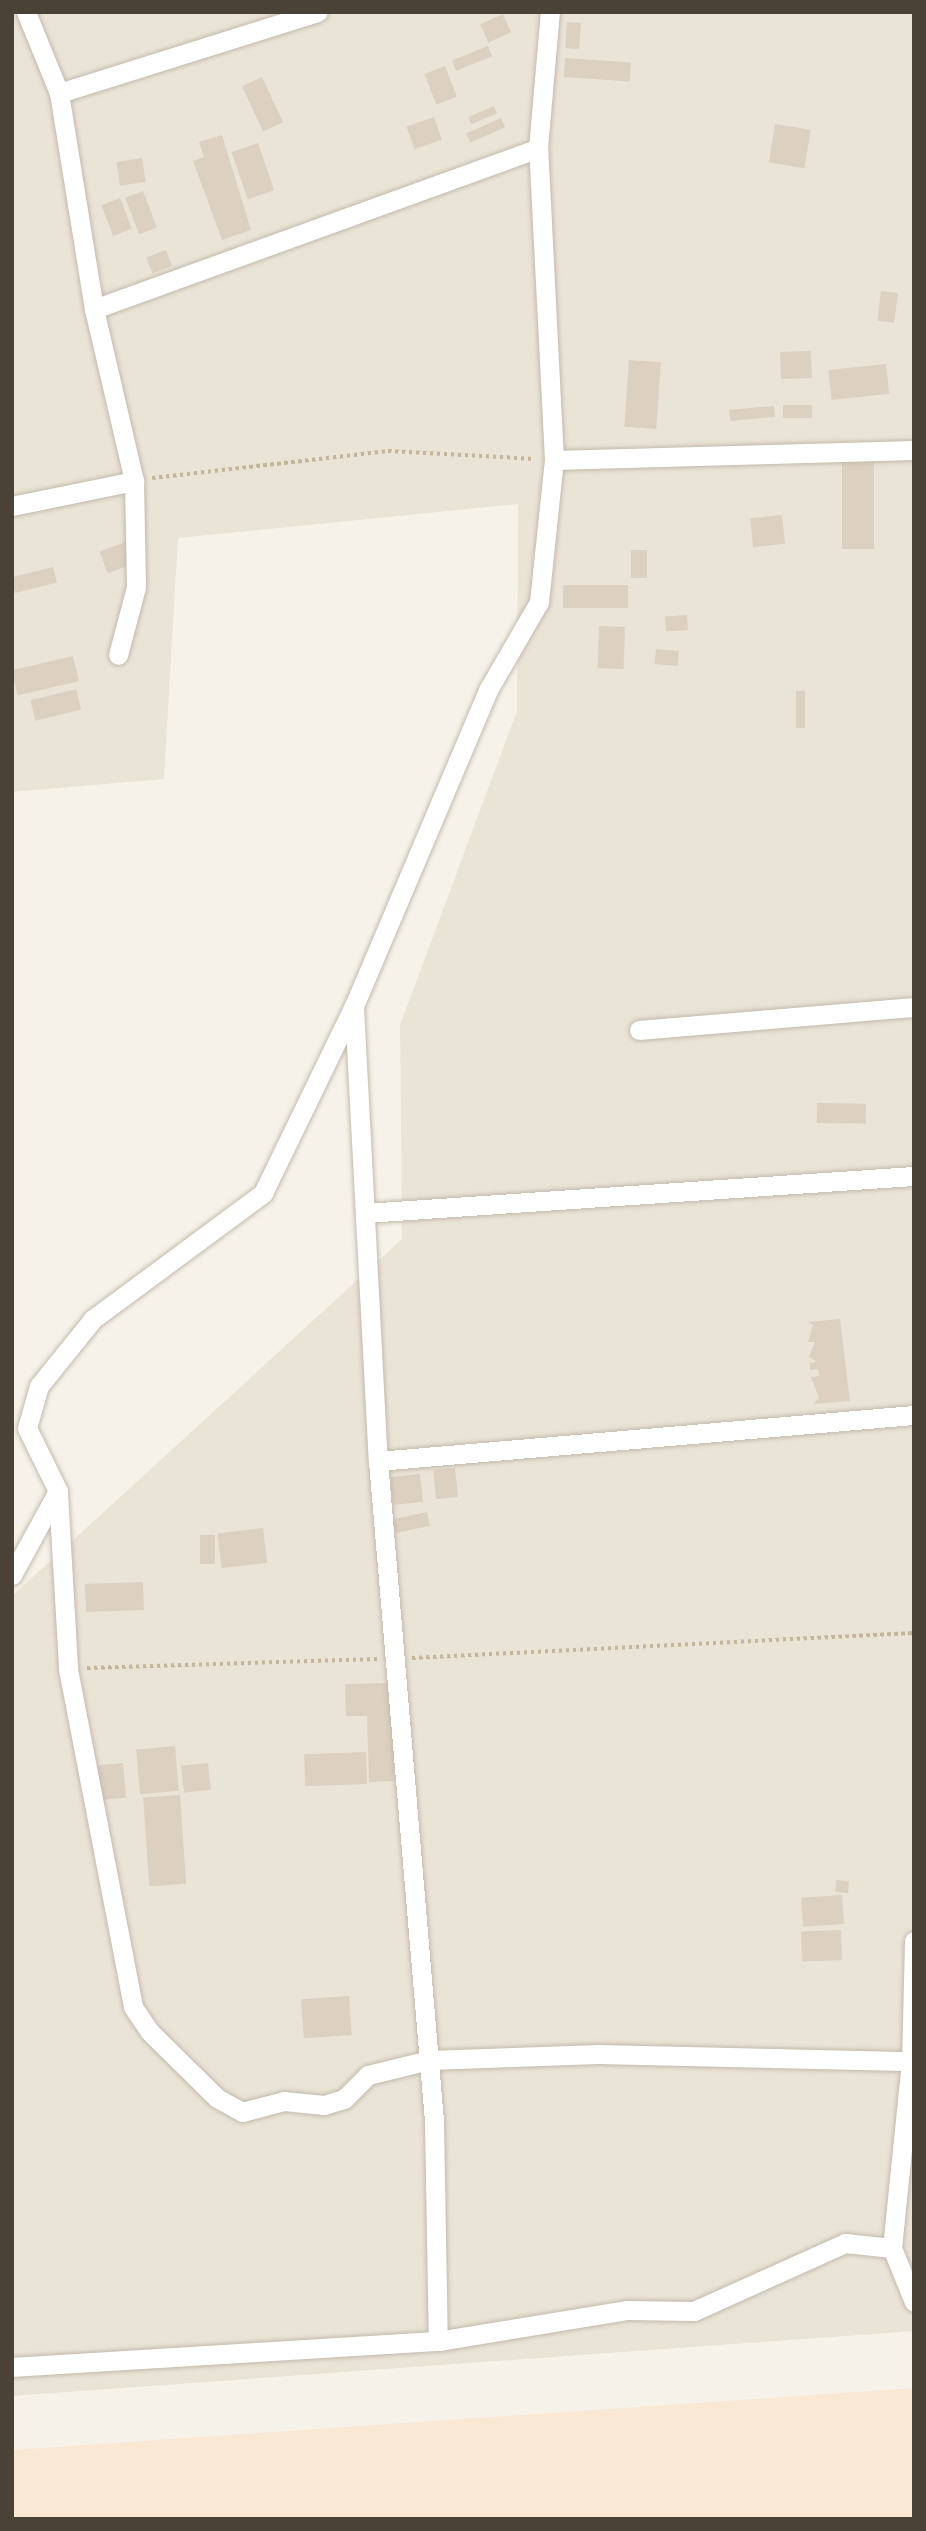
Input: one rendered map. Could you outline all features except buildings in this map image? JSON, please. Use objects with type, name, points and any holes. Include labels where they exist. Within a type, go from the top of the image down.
[{"type":"street","points":[[26,12],[59,93],[94,309],[134,481],[136,587],[118,654]]},
{"type":"street","points":[[59,93],[318,12]]},
{"type":"street","points":[[550,12],[538,148],[554,460],[539,603],[488,690],[354,1006],[263,1193],[93,1320],[39,1386],[27,1428],[58,1491],[68,1669],[133,2007],[149,2031],[218,2098],[242,2112],[284,2101],[344,2099],[368,2075],[429,2060],[598,2054],[912,2061]]},
{"type":"street","points":[[94,309],[538,148]]},
{"type":"street","points":[[554,460],[914,450]]},
{"type":"street","points":[[12,506],[134,481]]},
{"type":"street","points":[[354,1006],[378,1461],[429,2060],[438,2341]]},
{"type":"street","points":[[639,1030],[914,1007]]},
{"type":"street","points":[[365,1213],[914,1176]]},
{"type":"street","points":[[378,1461],[914,1415]]},
{"type":"street","points":[[12,1574],[58,1491]]},
{"type":"street","points":[[914,1941],[912,2061],[892,2248],[914,2302]]},
{"type":"street","points":[[12,2367],[438,2341],[627,2310],[694,2311],[845,2243],[892,2248]]},
{"type":"path","points":[[134,481],[388,451],[554,460]]},
{"type":"path","points":[[68,1669],[395,1658],[914,1633]]},
{"type":"shaded area","points":[[12,12],[914,12],[914,2331],[12,2396],[12,1596],[402,1239],[400,1025],[517,711],[518,504],[178,538],[164,779],[12,792]]},
{"type":"shaded area","points":[[914,2388],[914,2519],[12,2519],[12,2450]]}]
